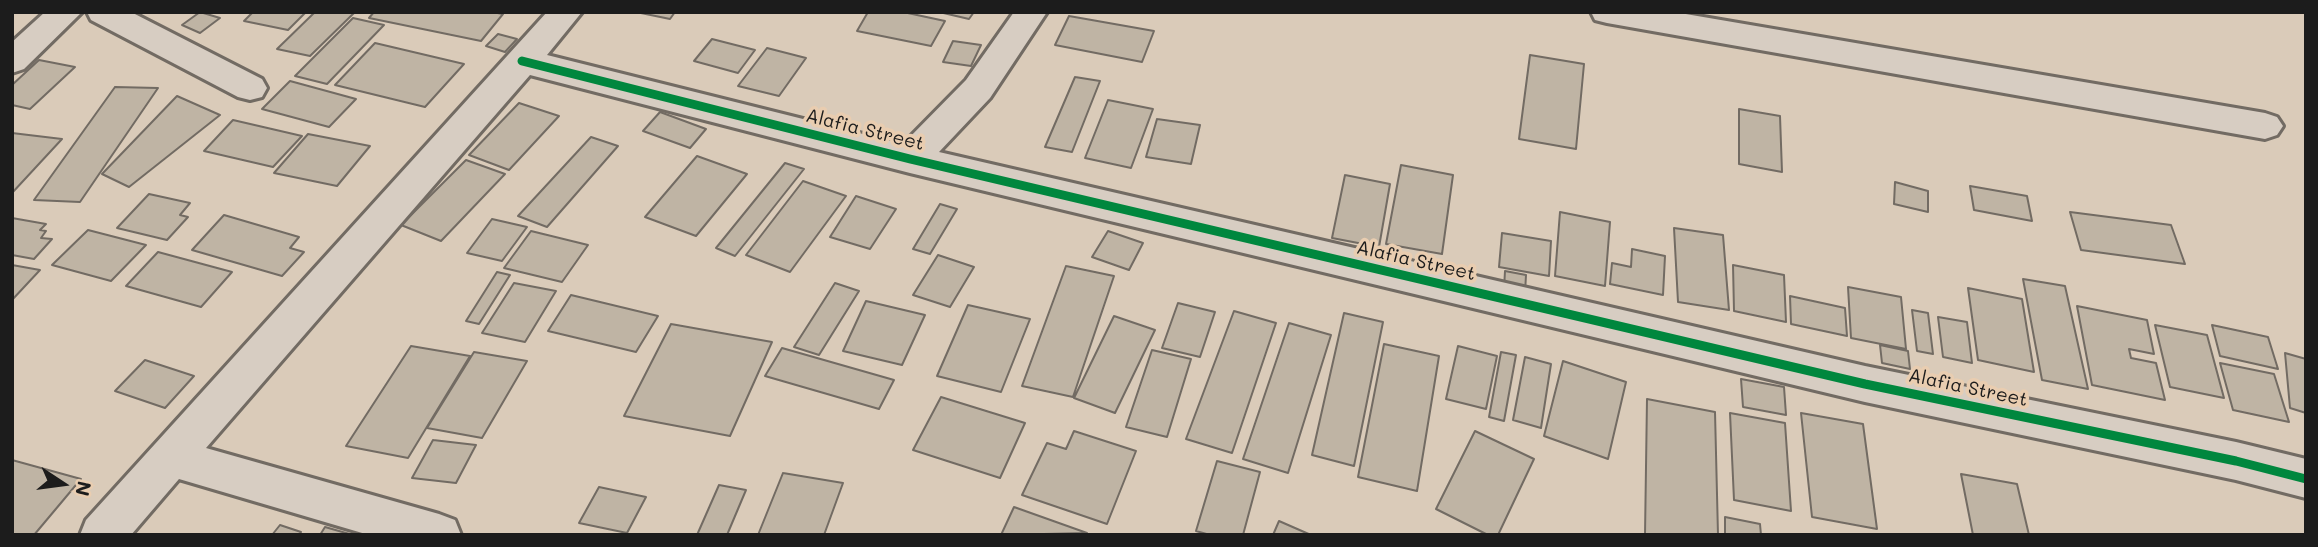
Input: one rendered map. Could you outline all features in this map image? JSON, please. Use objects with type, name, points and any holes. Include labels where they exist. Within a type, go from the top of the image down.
[{"type":"street","points":[[12,61],[66,12]]},
{"type":"street","points":[[103,12],[250,88]]},
{"type":"street","points":[[102,535],[566,12]]},
{"type":"street","points":[[910,159],[978,89],[1031,12]]},
{"type":"street","points":[[1607,12],[2265,126]]},
{"type":"street","name":"Alafia Street","points":[[522,61],[910,159],[1865,384],[2236,461],[2306,479]]},
{"type":"street","points":[[171,457],[439,535]]},
{"type":"building","points":[[200,12],[220,18],[200,33],[182,25]]},
{"type":"building","points":[[253,12],[306,12],[288,30],[244,21]]},
{"type":"building","points":[[315,12],[355,12],[310,56],[277,49]]},
{"type":"building","points":[[374,12],[503,14],[481,41],[369,18]]},
{"type":"building","points":[[636,12],[675,12],[670,19]]},
{"type":"building","points":[[868,12],[903,12],[945,21],[931,46],[857,31]]},
{"type":"building","points":[[939,12],[974,12],[969,19]]},
{"type":"building","points":[[1069,16],[1154,31],[1142,62],[1055,45]]},
{"type":"building","points":[[353,18],[384,25],[327,84],[295,76]]},
{"type":"building","points":[[498,34],[517,39],[505,52],[486,46]]},
{"type":"building","points":[[712,39],[755,50],[738,73],[694,61]]},
{"type":"building","points":[[953,41],[981,45],[971,66],[943,62]]},
{"type":"building","points":[[375,43],[464,64],[425,107],[335,85]]},
{"type":"building","points":[[767,48],[806,58],[779,96],[738,86]]},
{"type":"building","points":[[1530,55],[1584,64],[1576,149],[1519,139]]},
{"type":"building","points":[[39,60],[75,67],[30,109],[12,105],[12,85]]},
{"type":"building","points":[[1075,77],[1100,81],[1072,152],[1045,147]]},
{"type":"building","points":[[290,81],[356,99],[329,127],[262,109]]},
{"type":"building","points":[[115,87],[158,88],[80,202],[34,200]]},
{"type":"building","points":[[177,96],[220,115],[129,187],[102,174]]},
{"type":"building","points":[[1108,100],[1153,109],[1131,168],[1085,158]]},
{"type":"building","points":[[519,103],[559,116],[509,170],[469,155]]},
{"type":"building","points":[[1739,109],[1780,116],[1782,172],[1739,164]]},
{"type":"building","points":[[660,112],[706,129],[690,148],[643,131]]},
{"type":"building","points":[[1157,119],[1200,125],[1191,164],[1146,157]]},
{"type":"building","points":[[233,120],[302,136],[273,167],[204,151]]},
{"type":"building","points":[[12,133],[62,139],[12,193]]},
{"type":"building","points":[[308,134],[370,146],[337,186],[274,173]]},
{"type":"building","points":[[591,137],[618,146],[547,227],[518,216]]},
{"type":"building","points":[[697,156],[747,174],[696,236],[645,217]]},
{"type":"building","points":[[466,160],[505,174],[441,241],[401,225]]},
{"type":"building","points":[[785,163],[804,169],[735,256],[716,248]]},
{"type":"building","points":[[1401,165],[1453,175],[1442,254],[1386,244]]},
{"type":"building","points":[[1345,175],[1390,184],[1379,247],[1332,238]]},
{"type":"building","points":[[803,181],[846,196],[790,272],[746,255]]},
{"type":"building","points":[[1895,182],[1928,191],[1928,212],[1894,204]]},
{"type":"building","points":[[1970,186],[2027,196],[2032,221],[1974,210]]},
{"type":"building","points":[[149,194],[190,203],[180,215],[188,217],[167,240],[117,228]]},
{"type":"building","points":[[856,196],[896,209],[870,249],[830,237]]},
{"type":"building","points":[[940,204],[957,209],[930,254],[913,249]]},
{"type":"building","points":[[1560,212],[1610,222],[1605,286],[1555,276]]},
{"type":"building","points":[[2070,212],[2171,225],[2185,264],[2081,250]]},
{"type":"building","points":[[224,215],[299,237],[290,248],[304,252],[282,276],[192,250]]},
{"type":"building","points":[[12,218],[46,224],[40,230],[46,231],[41,238],[52,239],[34,259],[12,255]]},
{"type":"building","points":[[492,219],[527,227],[502,261],[467,253]]},
{"type":"building","points":[[1674,228],[1723,235],[1729,310],[1678,302]]},
{"type":"building","points":[[88,230],[146,245],[111,281],[52,265]]},
{"type":"building","points":[[531,231],[588,245],[562,282],[504,268]]},
{"type":"building","points":[[1108,231],[1143,243],[1129,270],[1092,257]]},
{"type":"building","points":[[1502,233],[1551,241],[1549,276],[1499,267]]},
{"type":"building","points":[[1632,249],[1665,256],[1663,295],[1610,284],[1612,263],[1631,267]]},
{"type":"building","points":[[158,252],[232,272],[201,307],[126,286]]},
{"type":"building","points":[[938,255],[974,267],[950,307],[913,295]]},
{"type":"building","points":[[12,265],[40,270],[12,300]]},
{"type":"building","points":[[1733,265],[1784,275],[1786,322],[1734,311]]},
{"type":"building","points":[[1066,266],[1114,276],[1073,397],[1022,386]]},
{"type":"building","points":[[1505,271],[1526,275],[1525,293],[1504,289]]},
{"type":"building","points":[[497,272],[510,275],[479,324],[466,321]]},
{"type":"building","points":[[2023,279],[2065,286],[2088,389],[2042,380]]},
{"type":"building","points":[[514,283],[556,291],[525,342],[482,333]]},
{"type":"building","points":[[835,283],[859,291],[819,355],[794,347]]},
{"type":"building","points":[[1848,287],[1901,297],[1906,349],[1851,338]]},
{"type":"building","points":[[1968,288],[2022,299],[2034,372],[1978,360]]},
{"type":"building","points":[[571,295],[658,316],[636,352],[548,331]]},
{"type":"building","points":[[1790,296],[1845,308],[1847,336],[1791,324]]},
{"type":"building","points":[[866,301],[925,315],[902,365],[843,351]]},
{"type":"building","points":[[1178,303],[1215,312],[1200,357],[1162,348]]},
{"type":"building","points":[[968,305],[1030,319],[1001,392],[937,376]]},
{"type":"building","points":[[2077,306],[2147,320],[2154,354],[2129,349],[2131,358],[2156,363],[2165,400],[2092,385]]},
{"type":"building","points":[[1912,310],[1928,313],[1933,354],[1917,351]]},
{"type":"building","points":[[1234,311],[1276,323],[1232,453],[1186,439]]},
{"type":"building","points":[[1344,313],[1383,322],[1354,466],[1312,455]]},
{"type":"building","points":[[1114,316],[1155,330],[1115,413],[1074,398]]},
{"type":"building","points":[[1938,317],[1967,322],[1972,363],[1943,357]]},
{"type":"building","points":[[1289,323],[1331,335],[1288,473],[1243,459]]},
{"type":"building","points":[[671,324],[772,342],[730,436],[624,416]]},
{"type":"building","points":[[2155,325],[2207,335],[2224,398],[2170,387]]},
{"type":"building","points":[[2212,325],[2268,337],[2278,369],[2220,356]]},
{"type":"building","points":[[1384,344],[1439,356],[1417,491],[1358,477]]},
{"type":"building","points":[[1880,345],[1908,351],[1910,369],[1882,363]]},
{"type":"building","points":[[411,346],[470,356],[408,458],[346,446]]},
{"type":"building","points":[[1458,346],[1497,356],[1486,409],[1446,399]]},
{"type":"building","points":[[782,348],[894,380],[879,409],[765,376]]},
{"type":"building","points":[[1152,350],[1191,359],[1167,437],[1126,427]]},
{"type":"building","points":[[474,352],[527,361],[482,438],[427,428]]},
{"type":"building","points":[[1501,352],[1516,355],[1504,421],[1489,417]]},
{"type":"building","points":[[2285,353],[2306,359],[2306,413],[2290,408]]},
{"type":"building","points":[[1525,357],[1551,364],[1541,428],[1513,420]]},
{"type":"building","points":[[145,360],[194,376],[165,408],[115,391]]},
{"type":"building","points":[[1563,361],[1626,382],[1608,459],[1544,436]]},
{"type":"building","points":[[2220,363],[2274,374],[2289,422],[2233,410]]},
{"type":"building","points":[[1741,379],[1784,387],[1786,415],[1743,407]]},
{"type":"building","points":[[941,397],[1025,423],[1000,478],[913,450]]},
{"type":"building","points":[[1647,399],[1715,412],[1718,535],[1645,535]]},
{"type":"building","points":[[1730,413],[1785,423],[1791,511],[1734,500]]},
{"type":"building","points":[[1801,413],[1863,424],[1877,529],[1812,517]]},
{"type":"building","points":[[1074,431],[1136,451],[1107,524],[1022,495],[1047,443],[1066,449]]},
{"type":"building","points":[[1475,431],[1534,459],[1498,535],[1488,535],[1436,509]]},
{"type":"building","points":[[433,440],[476,445],[456,483],[412,478]]},
{"type":"building","points":[[12,460],[81,479],[34,535],[12,535]]},
{"type":"building","points":[[1217,461],[1260,472],[1243,535],[1210,535],[1196,531]]},
{"type":"building","points":[[783,473],[843,483],[824,535],[758,535]]},
{"type":"building","points":[[1961,474],[2017,484],[2029,535],[1973,535]]},
{"type":"building","points":[[719,485],[746,490],[727,535],[697,535]]},
{"type":"building","points":[[599,487],[646,497],[627,533],[579,523]]},
{"type":"building","points":[[1014,507],[1087,533],[1001,535]]},
{"type":"building","points":[[1725,517],[1760,524],[1761,535],[1725,535]]},
{"type":"building","points":[[1279,521],[1311,535],[1273,535]]},
{"type":"building","points":[[280,525],[301,532],[299,535],[272,535]]},
{"type":"building","points":[[325,527],[353,535],[320,535]]},
{"type":"cycle path","points":[[522,61],[910,159],[1865,384],[2236,461],[2306,479]]}]
